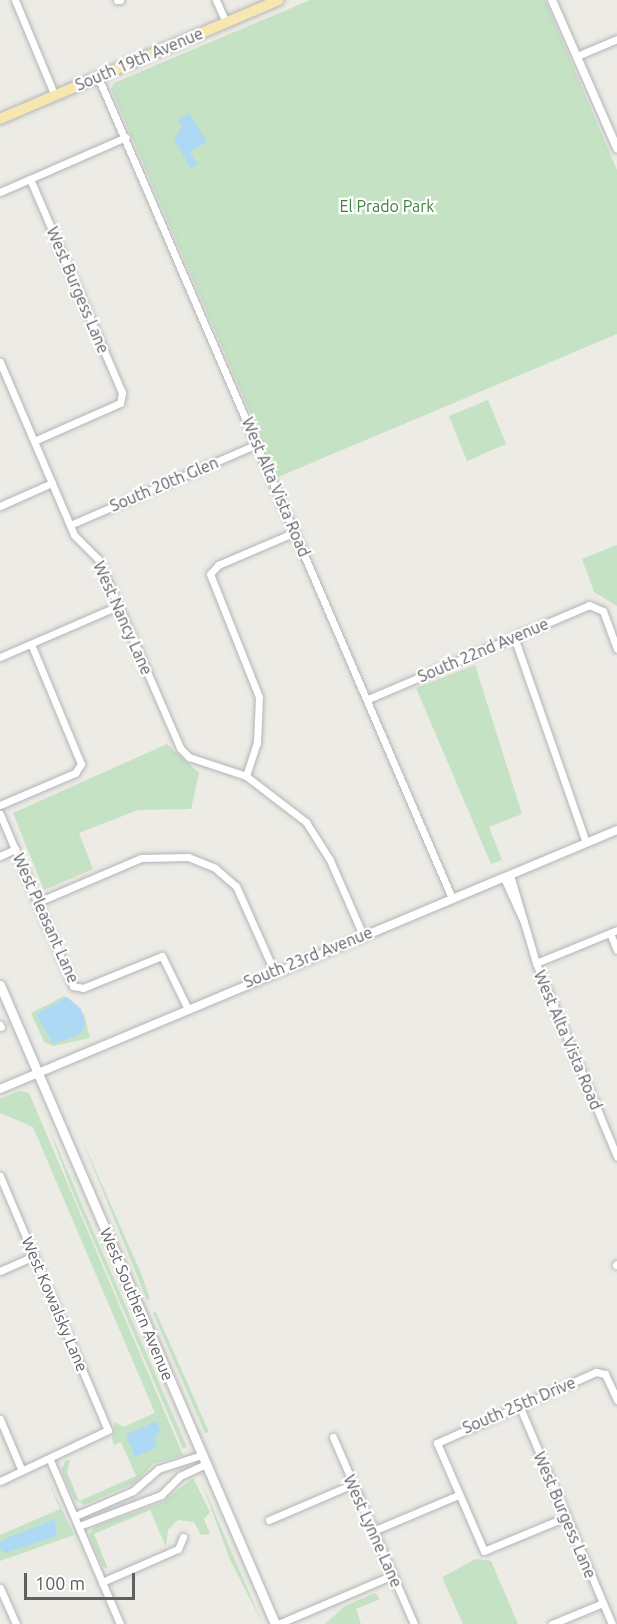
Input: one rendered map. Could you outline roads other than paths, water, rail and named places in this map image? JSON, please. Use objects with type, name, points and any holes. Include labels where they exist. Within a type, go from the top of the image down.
[{"type":"main road","name":"South 19th Avenue","points":[[0,119],[279,0]]},
{"type":"main road","name":"West Southern Avenue","points":[[0,985],[276,1624]]},
{"type":"street","points":[[15,0],[55,96]]},
{"type":"street","points":[[216,0],[226,22]]},
{"type":"street","points":[[552,0],[617,148]]},
{"type":"street","points":[[577,56],[617,39]]},
{"type":"street","name":"West Alta Vista Road","points":[[98,76],[452,898]]},
{"type":"street","points":[[0,192],[126,137]]},
{"type":"street","name":"West Burgess Lane","points":[[30,178],[122,393],[120,403],[34,441]]},
{"type":"street","name":"West Nancy Lane","points":[[0,362],[70,525],[98,559],[182,751],[246,776]]},
{"type":"street","name":"South 20th Glen","points":[[70,525],[257,444]]},
{"type":"street","points":[[0,506],[52,483]]},
{"type":"street","points":[[295,532],[218,565],[210,574],[259,697],[257,743],[246,776],[275,795],[317,836],[363,935]]},
{"type":"street","name":"South 22nd Avenue","points":[[368,699],[514,637],[598,605],[617,649]]},
{"type":"street","points":[[0,657],[118,606]]},
{"type":"street","points":[[514,637],[586,843]]},
{"type":"street","points":[[0,805],[78,770],[81,762],[31,644]]},
{"type":"street","name":"West Pleasant Lane","points":[[0,814],[77,989],[164,957],[187,1007]]},
{"type":"street","name":"South 23rd Avenue","points":[[0,1089],[274,970],[617,830]]},
{"type":"street","points":[[0,856],[15,849]]},
{"type":"street","points":[[38,902],[157,855],[188,857],[215,868],[246,902],[274,970]]},
{"type":"street","name":"West Alta Vista Road","points":[[507,876],[536,963],[617,1157]]},
{"type":"street","points":[[536,963],[613,932],[617,950]]},
{"type":"street","name":"West Kowalsky Lane","points":[[0,1176],[108,1433],[50,1460]]},
{"type":"street","points":[[0,1271],[34,1256]]},
{"type":"street","name":"South 25th Drive","points":[[456,1496],[437,1443],[519,1405],[602,1372],[617,1400]]},
{"type":"street","name":"West Burgess Lane","points":[[519,1405],[612,1624]]},
{"type":"street","points":[[0,1419],[22,1471]]},
{"type":"street","name":"West Lynne Lane","points":[[333,1437],[414,1624]]},
{"type":"street","points":[[75,1516],[133,1491],[158,1469],[204,1459]]},
{"type":"street","points":[[79,1526],[161,1494],[180,1476],[204,1459]]},
{"type":"street","points":[[0,1481],[50,1460],[120,1624]]},
{"type":"street","points":[[269,1520],[352,1484]]},
{"type":"street","points":[[373,1531],[456,1496],[484,1551],[566,1517]]},
{"type":"street","points":[[102,1582],[178,1549],[183,1537]]},
{"type":"street","points":[[276,1624],[393,1575]]},
{"type":"street","points":[[0,1588],[15,1624]]},
{"type":"street","points":[[552,1624],[603,1603]]},
{"type":"water","points":[[189,113],[207,142],[190,152],[197,164],[191,168],[174,140],[182,126],[178,120]]},
{"type":"water","points":[[67,997],[81,1009],[85,1024],[81,1034],[53,1044],[36,1014]]},
{"type":"water","points":[[156,1421],[161,1431],[155,1437],[157,1447],[135,1457],[126,1435]]},
{"type":"water","points":[[55,1519],[57,1536],[5,1553],[0,1549],[0,1541]]},
{"type":"park label","name":"El Prado Park","points":[[387,206]]}]
